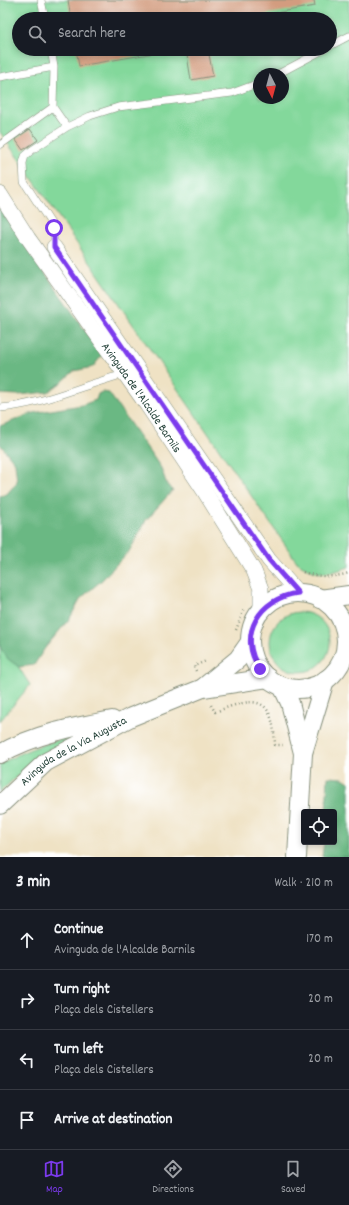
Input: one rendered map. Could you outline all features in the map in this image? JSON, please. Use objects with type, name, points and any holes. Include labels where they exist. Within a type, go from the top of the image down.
[{"type":"street","name":"Avinguda de l'Alcalde Barnils","points":[[0,194],[28,238],[125,374],[203,489],[254,571],[261,589],[254,607]]},
{"type":"street","name":"Avinguda de l'Alcalde Barnils","points":[[54,247],[269,560],[298,593]]},
{"type":"street","points":[[297,857],[296,749],[290,703],[275,682],[255,662],[250,642],[254,607],[278,598],[298,593],[320,598],[349,595]]},
{"type":"street","points":[[296,749],[325,680],[340,664],[345,654],[348,640],[339,617],[333,608],[320,598]]},
{"type":"street","name":"Avinguda de la Via Augusta","points":[[203,688],[238,658],[250,642]]},
{"type":"street","points":[[275,682],[304,689],[325,680]]},
{"type":"street","name":"Avinguda de la Via Augusta","points":[[0,805],[46,762],[131,717],[203,688],[237,681],[275,682]]},
{"type":"street","name":"Avinguda de la Via Augusta","points":[[0,754],[18,744],[42,735],[68,728],[131,717]]},
{"type":"lane","points":[[41,0],[44,12]]},
{"type":"lane","points":[[337,42],[349,36]]},
{"type":"lane","points":[[52,56],[54,67],[53,107],[67,126]]},
{"type":"lane","points":[[289,68],[312,56]]},
{"type":"lane","points":[[0,77],[54,67]]},
{"type":"lane","points":[[54,247],[54,228],[24,182],[23,163],[25,156],[32,150],[67,126],[90,116],[118,107],[232,93],[253,85]]},
{"type":"lane","points":[[0,145],[53,107]]},
{"type":"lane","points":[[0,408],[20,406],[51,399],[125,374]]},
{"type":"path","points":[[296,570],[316,577],[337,577],[349,573]]},
{"type":"path","points":[[236,631],[254,607]]},
{"type":"path","points":[[194,666],[207,660]]},
{"type":"path","points":[[203,688],[215,712],[245,701],[259,703],[265,707],[273,721],[275,746],[296,749]]},
{"type":"green space","points":[[0,0],[349,0],[349,567],[327,573],[311,570],[297,562],[0,132]]},
{"type":"green space","points":[[0,208],[102,355],[93,367],[74,371],[48,392],[18,395],[0,394]]},
{"type":"green space","points":[[102,392],[109,393],[161,468],[167,485],[173,490],[146,520],[130,550],[102,580],[80,599],[70,618],[45,648],[34,665],[19,667],[8,659],[0,647],[0,496],[7,494],[17,482],[15,463],[0,444],[0,426],[33,413],[82,405],[96,400],[98,394]]},
{"type":"green space","points":[[300,612],[316,617],[321,621],[325,626],[330,642],[325,658],[321,663],[316,667],[300,672],[284,667],[279,663],[275,658],[270,642],[275,626],[279,621],[284,617]]},
{"type":"green space","points":[[0,638],[30,685],[0,721]]},
{"type":"green space","points":[[81,733],[38,759],[0,792],[0,765],[29,750]]},
{"type":"green space","points":[[328,777],[343,778],[349,782],[349,857],[322,857],[324,845],[337,845],[337,809],[326,809]]},
{"type":"building","points":[[68,0],[314,0],[315,6],[280,12],[70,12]]},
{"type":"building","points":[[77,56],[137,56],[79,66]]},
{"type":"building","points":[[187,56],[209,56],[213,76],[191,80]]},
{"type":"building","points":[[30,129],[38,140],[23,150],[15,139]]},
{"type":"route","points":[[54,228],[54,247],[269,560],[298,593],[278,598],[265,607],[258,615],[253,625],[250,642],[251,650],[257,666],[260,669]]}]
